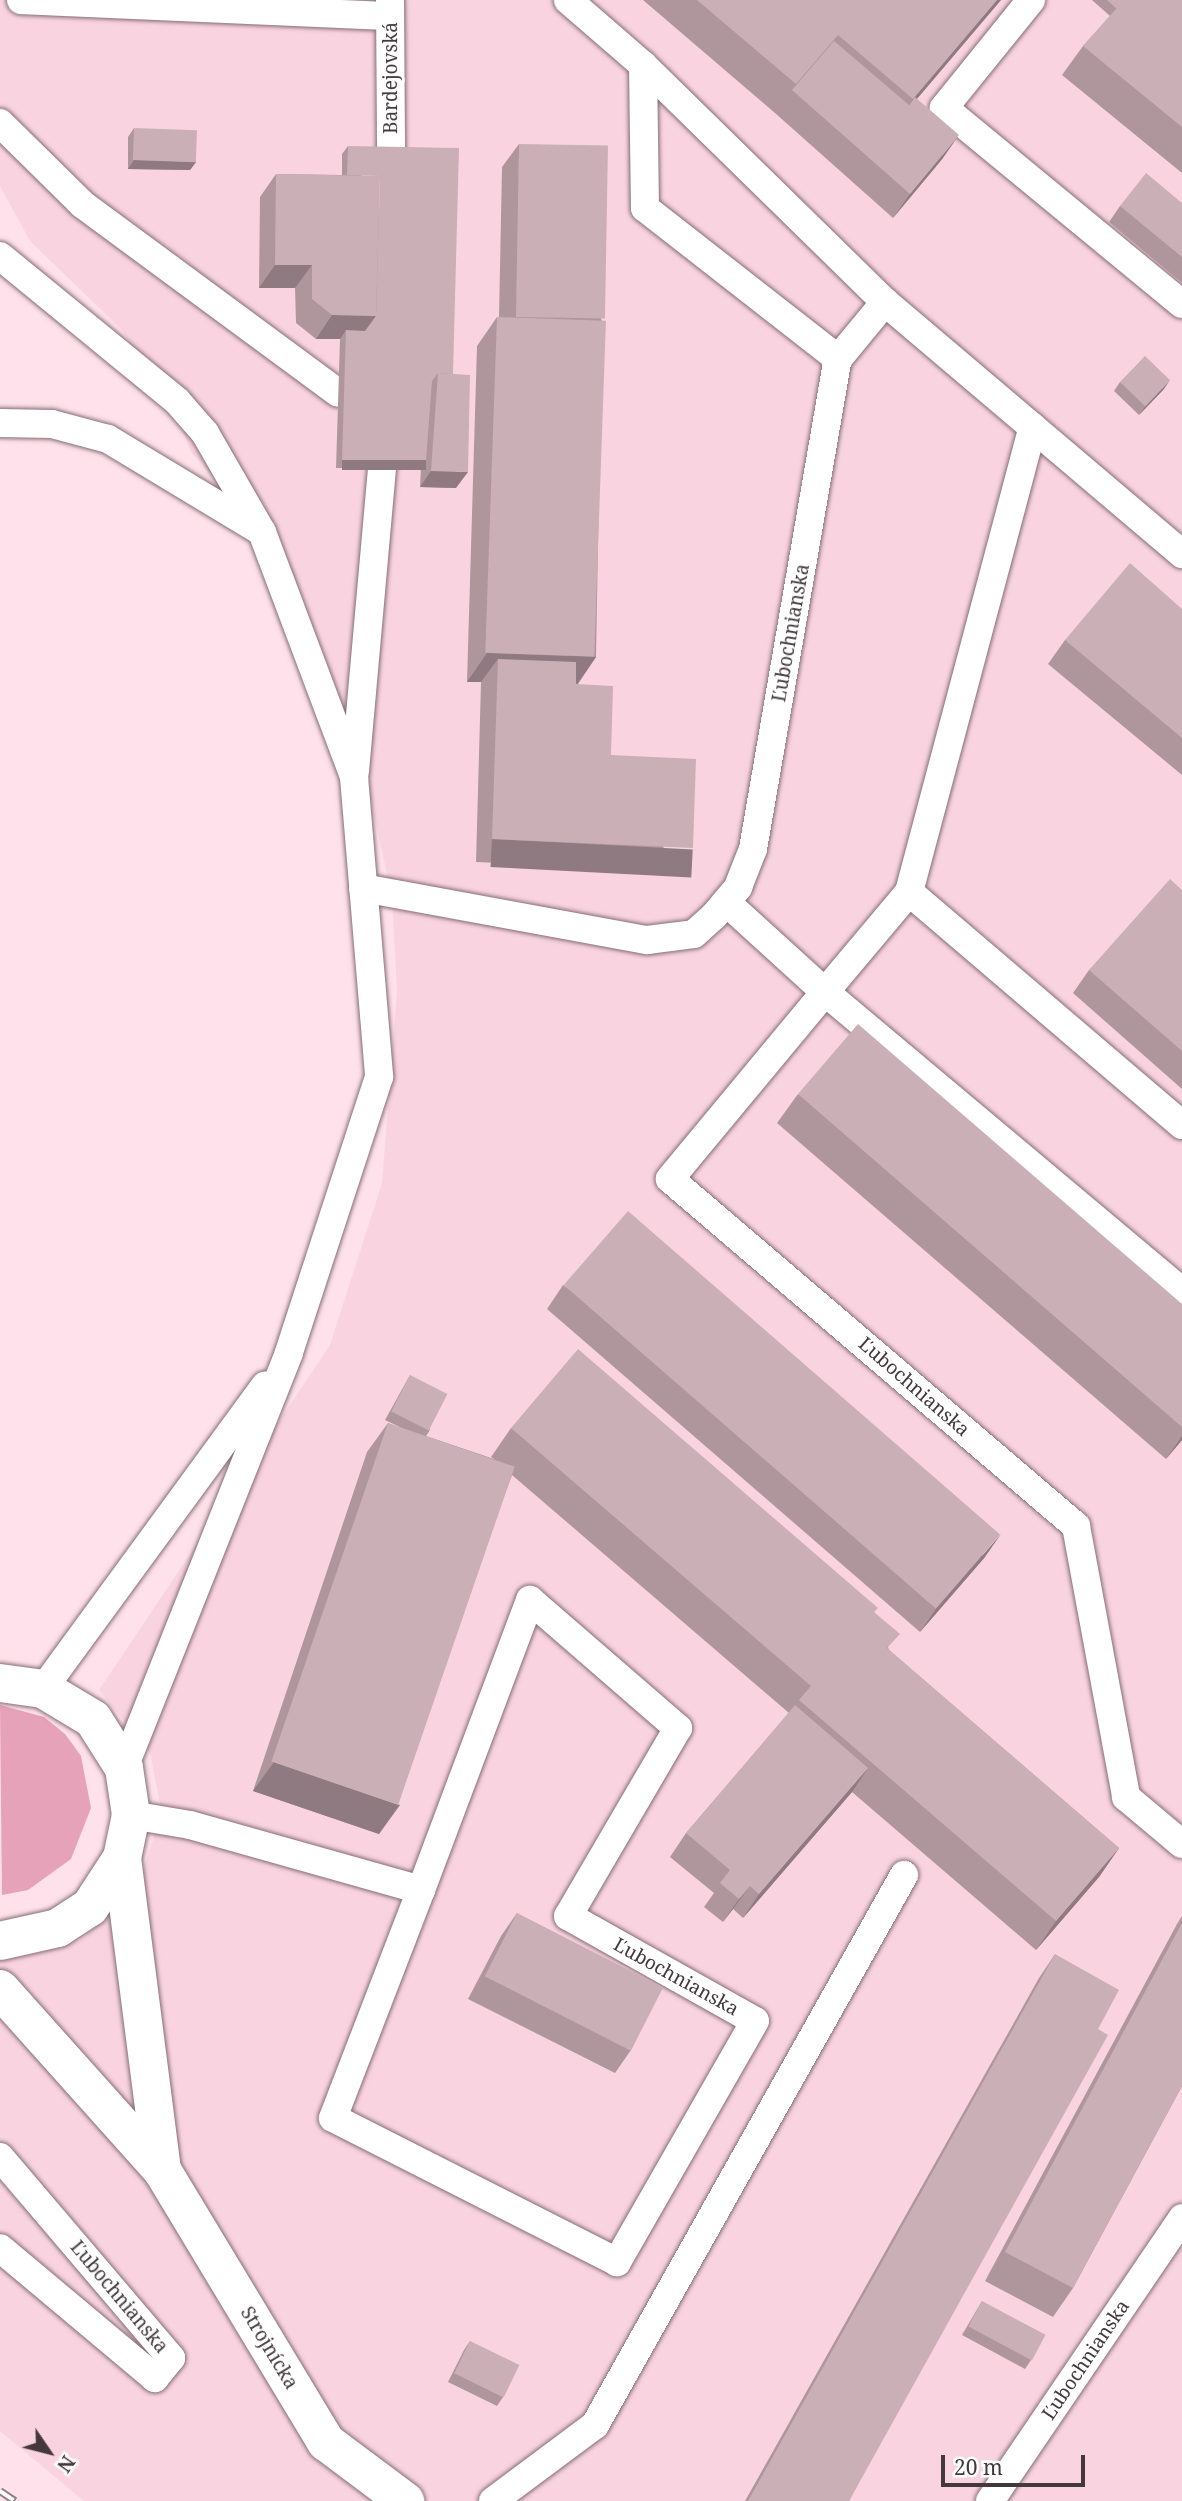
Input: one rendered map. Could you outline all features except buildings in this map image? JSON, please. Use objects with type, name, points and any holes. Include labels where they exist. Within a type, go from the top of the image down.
[{"type":"street","points":[[0,1683],[43,1689],[93,1719],[124,1768],[131,1815],[122,1858],[103,1892],[75,1918],[40,1935],[0,1941]]},
{"type":"street","points":[[122,1858],[162,2170]]},
{"type":"street","points":[[0,1989],[162,2170]]},
{"type":"street","name":"Strojnícka","points":[[162,2170],[326,2442],[405,2501]]},
{"type":"lane","points":[[21,0],[390,8]]},
{"type":"lane","points":[[568,0],[643,65],[885,302],[1182,554]]},
{"type":"lane","points":[[1031,0],[944,108],[1182,304]]},
{"type":"lane","name":"Bardejovská","points":[[390,8],[391,155]]},
{"type":"lane","points":[[643,65],[645,208],[838,359],[885,302]]},
{"type":"lane","points":[[0,123],[82,204],[338,393]]},
{"type":"lane","points":[[0,256],[177,401],[205,433],[262,532],[354,778]]},
{"type":"lane","name":"Ľubochnianska","points":[[363,888],[647,940],[694,934],[726,902],[753,849],[838,359]]},
{"type":"lane","points":[[0,423],[52,424],[108,439],[262,532]]},
{"type":"lane","points":[[1032,427],[909,892],[1182,1125]]},
{"type":"lane","points":[[124,1768],[289,1353],[379,1077],[354,778],[382,468]]},
{"type":"lane","name":"Ľubochnianska","points":[[909,892],[670,1179],[1076,1526],[1126,1797],[1182,1844]]},
{"type":"lane","points":[[726,902],[825,992],[1182,1293]]},
{"type":"lane","points":[[43,1689],[289,1353]]},
{"type":"lane","name":"Ľubochnianska","points":[[530,1600],[678,1728],[568,1916],[755,2021],[617,2262],[333,2118],[421,1890],[530,1600]]},
{"type":"lane","points":[[131,1815],[190,1825],[421,1890]]},
{"type":"lane","points":[[493,2501],[595,2425],[904,1875]]},
{"type":"lane","name":"Ľubochnianska","points":[[0,2157],[171,2358],[155,2378],[0,2248]]},
{"type":"lane","name":"Ľubochnianska","points":[[990,2501],[1182,2218]]},
{"type":"shaded area","points":[[0,0],[1182,0],[1182,2501],[84,2501],[0,2431],[0,1954],[37,1953],[79,1941],[133,1898],[162,1814],[150,1753],[99,1690],[330,1345],[382,1183],[397,990],[392,897],[371,802],[317,641],[260,526],[191,452],[168,396],[121,329],[30,241],[0,186]]},
{"type":"shaded area","points":[[0,1705],[44,1717],[65,1734],[81,1756],[91,1808],[71,1859],[28,1890],[2,1895]]},
{"type":"railway","points":[[0,2491],[15,2501]]}]
